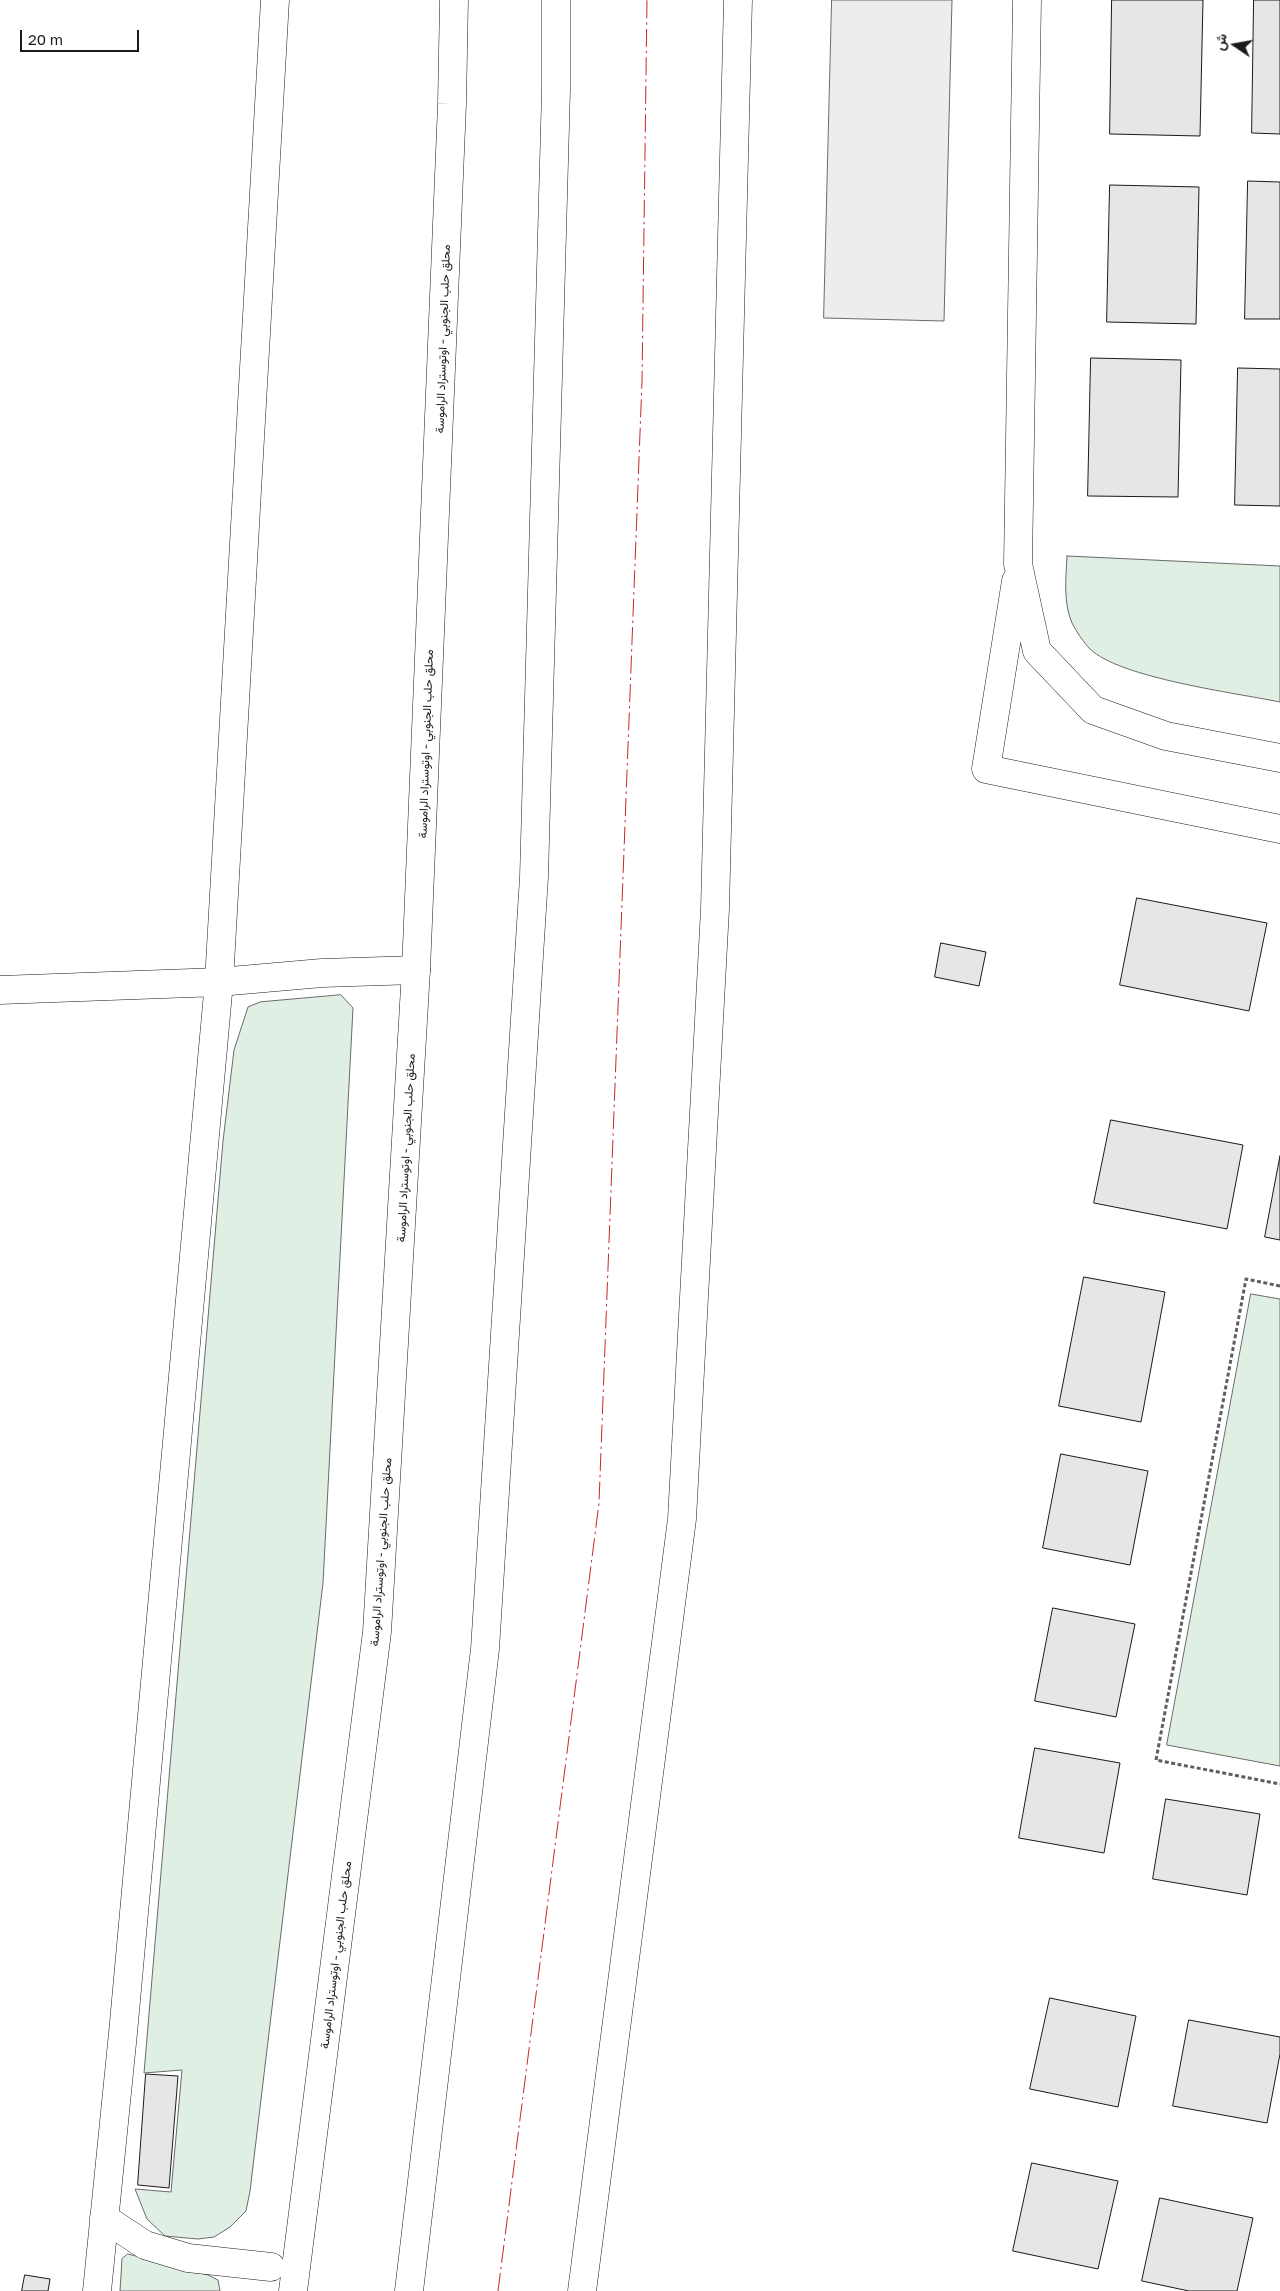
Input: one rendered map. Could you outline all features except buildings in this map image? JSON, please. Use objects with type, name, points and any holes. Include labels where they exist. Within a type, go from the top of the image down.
[{"type":"main road","points":[[97,2291],[123,2033],[218,982],[275,0]]},
{"type":"main road","name":"محلق حلب الجنوبي - اوتوستراد الراموسة","points":[[293,2291],[377,1632],[416,970],[452,104],[454,0]]},
{"type":"main road","points":[[410,2291],[485,1639],[534,877],[556,90],[556,0]]},
{"type":"main road","points":[[582,2291],[682,1519],[715,909],[738,0]]},
{"type":"main road","points":[[1027,0],[1018,564],[986,769],[1280,828]]},
{"type":"main road","points":[[1018,564],[1037,651],[1092,710],[1166,736],[1280,758]]},
{"type":"main road","points":[[0,990],[218,982],[322,973],[416,970]]},
{"type":"main road","points":[[104,2218],[145,2245],[188,2258],[271,2267]]},
{"type":"path","points":[[1280,1286],[1246,1279],[1156,1760],[1280,1784]]},
{"type":"green space","points":[[1067,556],[1280,566],[1280,702],[1208,689],[1152,676],[1105,659],[1090,649],[1072,623],[1067,607]]},
{"type":"green space","points":[[341,995],[353,1008],[323,1583],[250,2191],[246,2211],[230,2227],[214,2237],[198,2239],[165,2236],[147,2219],[135,2189],[171,2192],[182,2070],[144,2073],[223,1141],[234,1050],[248,1007],[260,1002]]},
{"type":"green space","points":[[1251,1294],[1280,1299],[1280,1766],[1167,1745]]},
{"type":"green space","points":[[128,2254],[208,2275],[218,2280],[220,2291],[120,2291],[122,2259]]},
{"type":"shaded area","points":[[832,0],[952,0],[944,321],[824,318]]},
{"type":"power","points":[[498,2291],[599,1503],[642,381],[647,0]]}]
